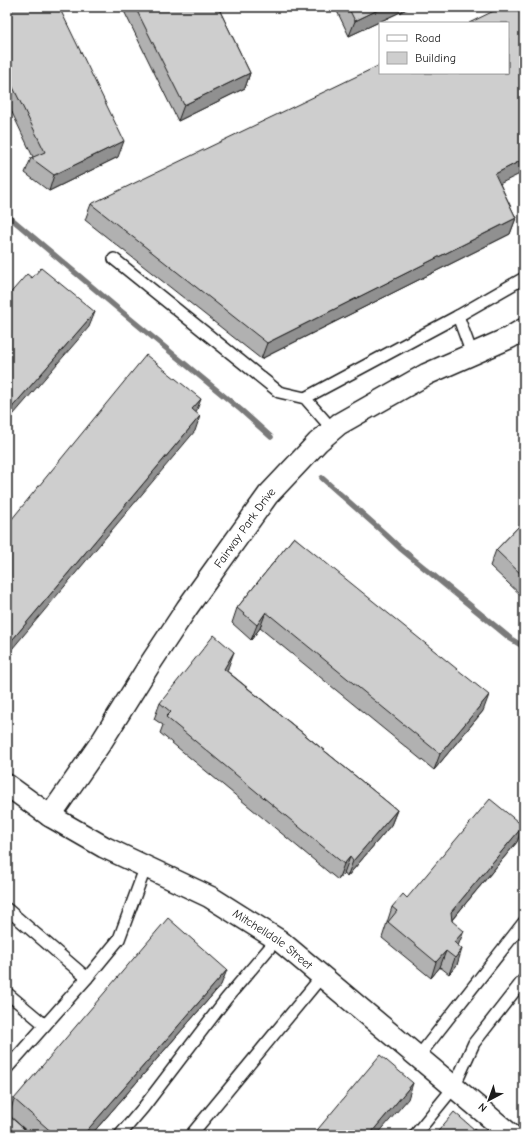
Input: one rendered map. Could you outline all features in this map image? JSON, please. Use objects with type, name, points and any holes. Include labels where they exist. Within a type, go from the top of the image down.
[{"type":"street","name":"Fairway Park Drive","points":[[50,816],[102,741],[187,608],[268,494],[318,442],[339,424],[427,374],[509,338],[524,329]]},
{"type":"street","name":"Mitchelldale Street","points":[[7,785],[50,816],[104,847],[210,897],[277,939],[511,1135]]},
{"type":"lane","points":[[114,259],[279,392],[304,398],[333,430]]},
{"type":"lane","points":[[304,398],[458,316],[524,278]]},
{"type":"lane","points":[[458,316],[472,354]]},
{"type":"lane","points":[[7,1068],[119,939],[146,866]]},
{"type":"lane","points":[[7,909],[86,978]]},
{"type":"lane","points":[[418,1057],[524,922]]},
{"type":"lane","points":[[120,1135],[143,1108],[226,999],[277,939]]},
{"type":"lane","points":[[191,1135],[322,976]]},
{"type":"lane","points":[[415,1135],[454,1087],[474,1043],[524,979]]},
{"type":"lane","points":[[7,993],[45,1025]]},
{"type":"building","points":[[7,7],[59,7],[124,141],[54,175],[31,158],[45,152],[7,75]]},
{"type":"building","points":[[135,7],[218,7],[250,73],[184,105]]},
{"type":"building","points":[[348,7],[384,7],[355,21]]},
{"type":"building","points":[[502,7],[524,7],[524,159],[495,174],[516,218],[267,343],[91,204],[379,65],[379,74],[509,74],[509,22],[471,22]]},
{"type":"building","points":[[41,268],[95,312],[7,413],[7,297],[27,274],[32,278]]},
{"type":"building","points":[[146,355],[201,399],[192,409],[200,416],[7,646],[7,525]]},
{"type":"building","points":[[524,521],[524,577],[496,550]]},
{"type":"building","points":[[294,537],[489,695],[440,754],[266,612],[257,625],[237,608]]},
{"type":"building","points":[[214,635],[234,652],[224,669],[397,810],[353,861],[350,857],[344,864],[166,717],[171,712],[160,703]]},
{"type":"building","points":[[490,799],[523,826],[451,912],[452,921],[464,931],[454,942],[462,949],[455,958],[446,951],[436,962],[388,922],[397,911],[392,907],[403,894],[407,898]]},
{"type":"building","points":[[168,918],[227,970],[83,1135],[55,1135],[14,1099]]},
{"type":"building","points":[[380,1055],[413,1083],[371,1133],[374,1135],[313,1135]]},
{"type":"building","points":[[454,1112],[481,1135],[435,1135]]},
{"type":"building","points":[[7,1114],[31,1135],[7,1135]]},
{"type":"waterway","points":[[7,215],[241,410],[271,437]]},
{"type":"waterway","points":[[322,478],[400,548],[511,639],[524,647]]}]
